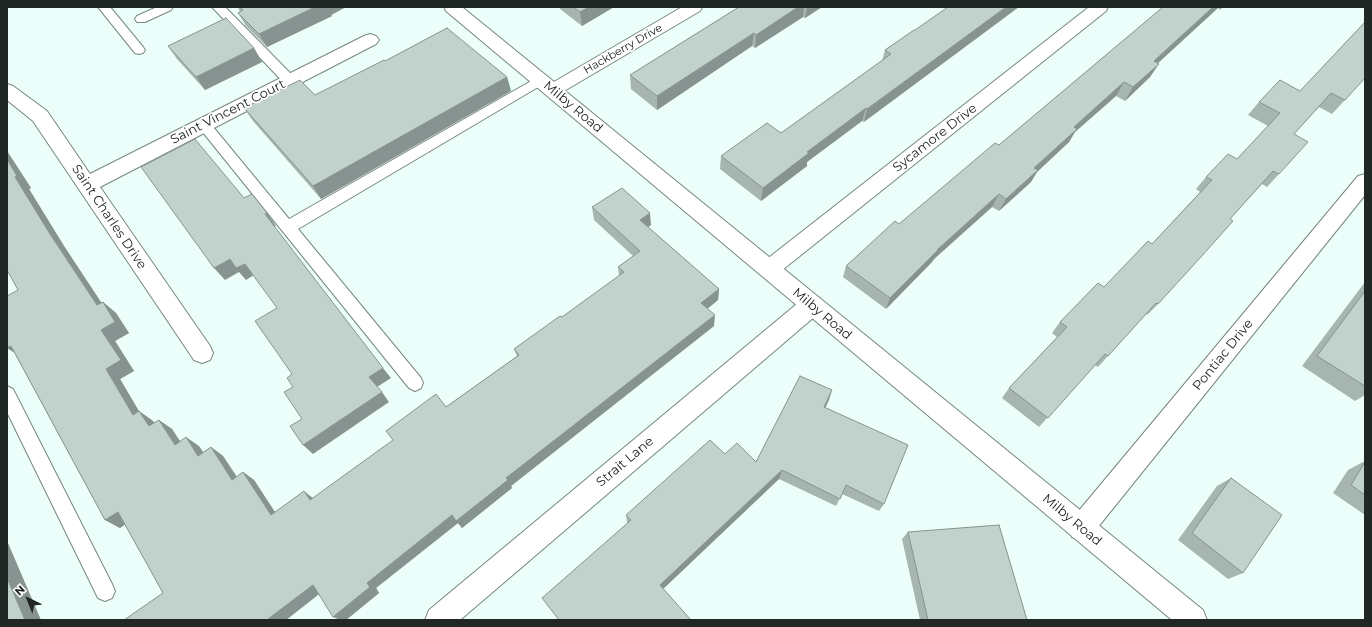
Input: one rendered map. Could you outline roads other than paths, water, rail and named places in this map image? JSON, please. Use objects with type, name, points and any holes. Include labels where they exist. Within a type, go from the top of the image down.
[{"type":"street","name":"Milby Road","points":[[452,7],[1193,620]]},
{"type":"street","name":"Hackberry Drive","points":[[546,85],[694,7]]},
{"type":"street","name":"Sycamore Drive","points":[[769,270],[1100,7]]},
{"type":"street","name":"Saint Vincent Court","points":[[87,185],[370,40]]},
{"type":"street","name":"Saint Charles Drive","points":[[7,90],[40,116],[202,353]]},
{"type":"street","name":"Pontiac Drive","points":[[1081,528],[1365,182]]},
{"type":"street","name":"Strait Lane","points":[[439,620],[812,305]]},
{"type":"lane","points":[[104,7],[139,50]]},
{"type":"lane","points":[[141,19],[167,7]]},
{"type":"lane","points":[[218,7],[290,81]]},
{"type":"lane","points":[[288,227],[546,85]]},
{"type":"lane","points":[[204,125],[415,383]]},
{"type":"lane","points":[[7,394],[105,591]]}]
